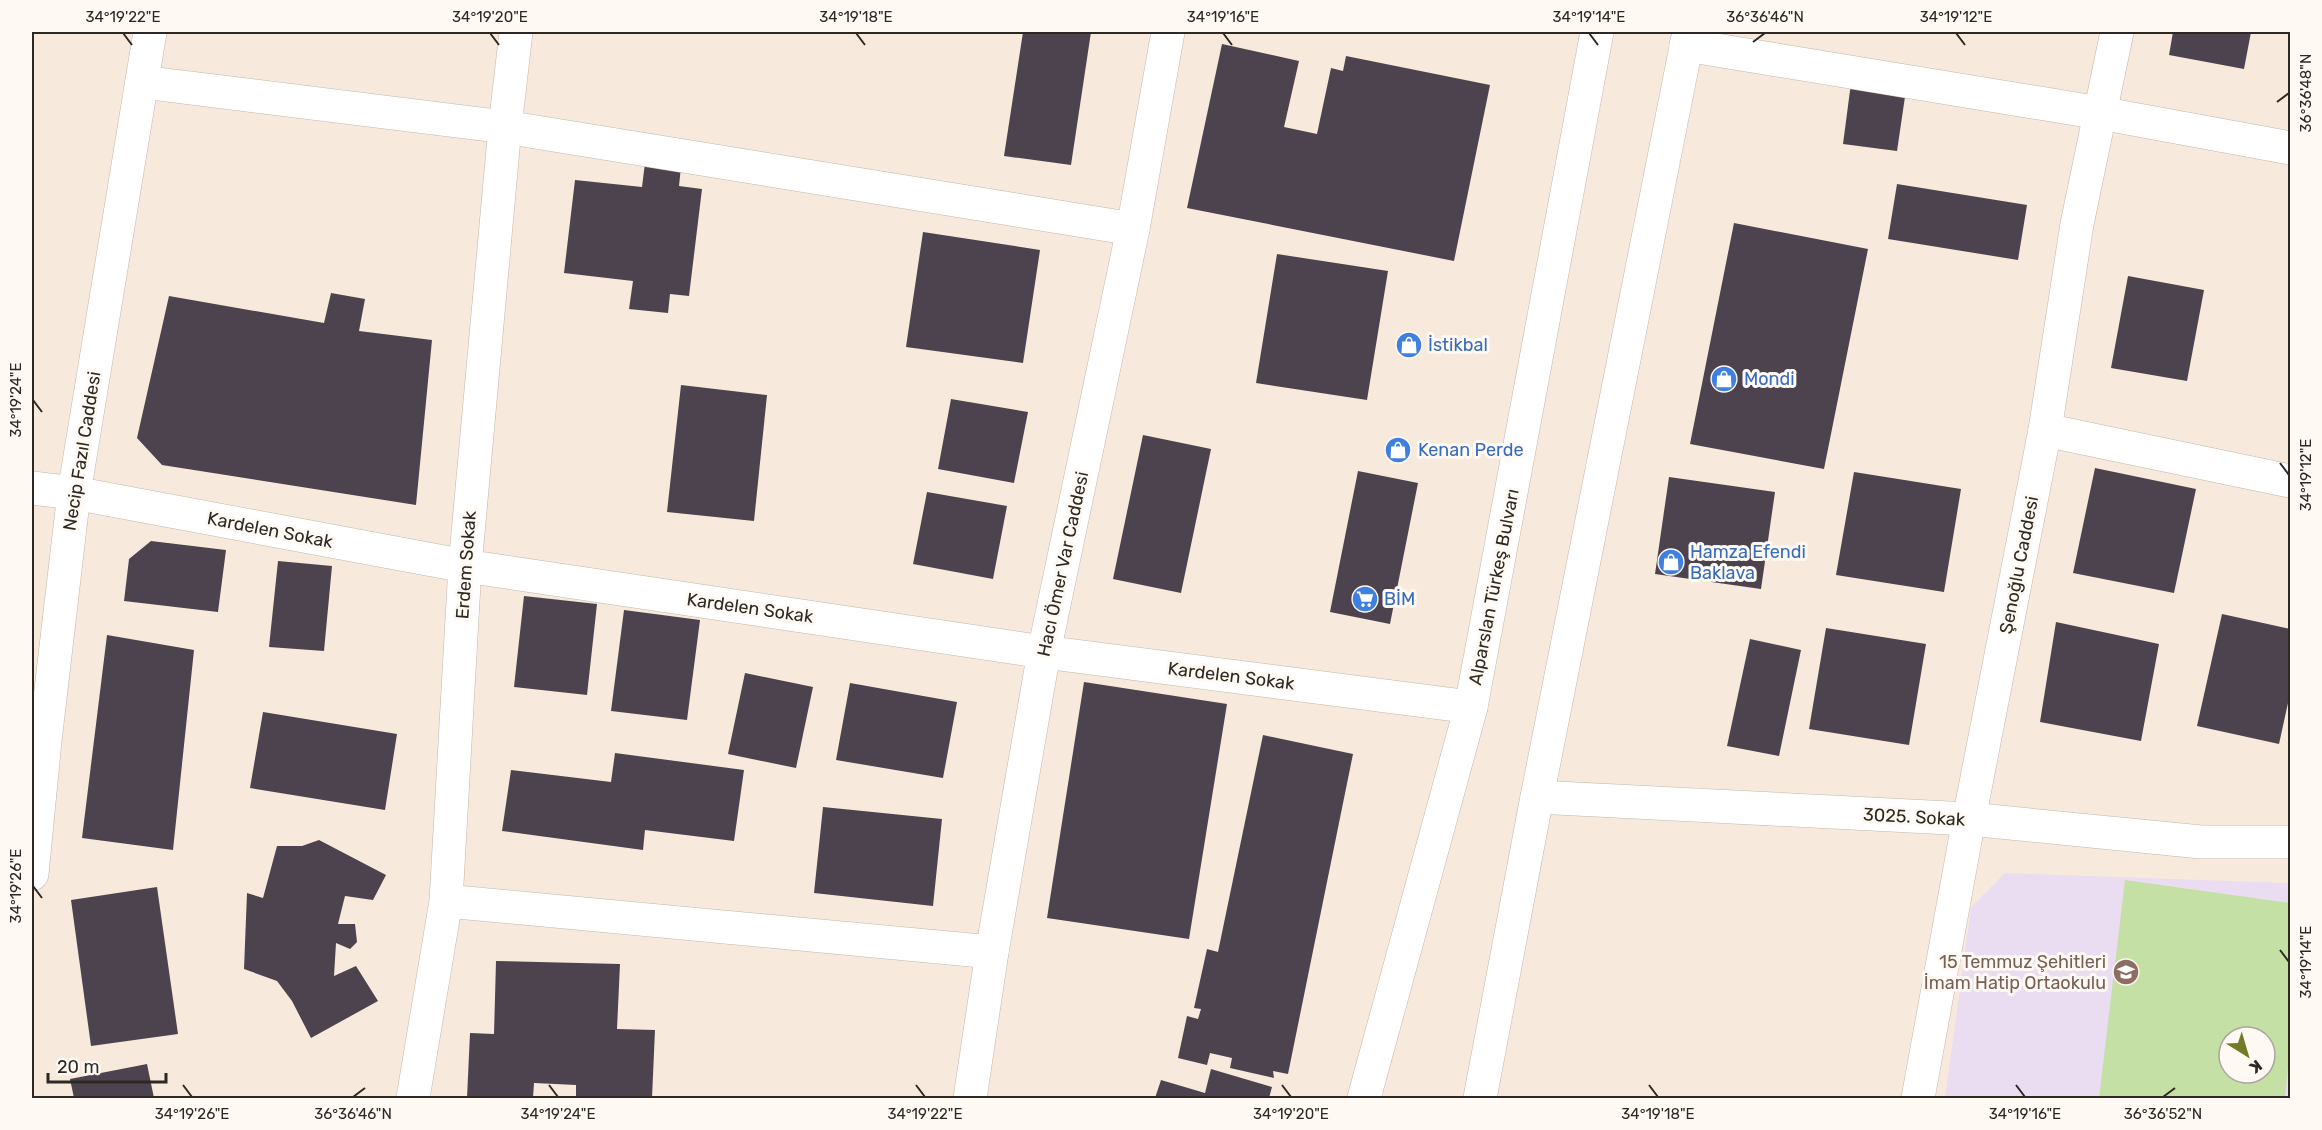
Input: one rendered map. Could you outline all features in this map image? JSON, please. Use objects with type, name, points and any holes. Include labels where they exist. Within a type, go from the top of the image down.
[{"type":"main road","name":"Necip Fazıl Caddesi","points":[[32,874],[38,740],[74,493],[150,32]]},
{"type":"main road","name":"Erdem Sokak","points":[[412,1098],[446,901],[465,566],[505,127],[516,32]]},
{"type":"main road","name":"Hacı Ömer Var Caddesi","points":[[970,1098],[992,952],[1044,652],[1133,230],[1168,32]]},
{"type":"main road","name":"Alparslan Türkeş Bulvarı","points":[[1364,1098],[1471,707],[1597,32]]},
{"type":"main road","name":"Şenoğlu Caddesi","points":[[1918,1098],[1969,819],[2045,430],[2077,224],[2117,32]]},
{"type":"main road","points":[[1480,1098],[1687,38],[2290,148]]},
{"type":"main road","points":[[142,82],[505,127],[1133,230]]},
{"type":"main road","points":[[2045,430],[2290,481]]},
{"type":"main road","name":"Kardelen Sokak","points":[[32,488],[74,493],[465,566],[1044,652],[1471,707]]},
{"type":"main road","name":"3025. Sokak","points":[[1537,797],[1969,819],[2201,842],[2290,843]]},
{"type":"main road","points":[[446,901],[992,952]]},
{"type":"shaded area","name":"15 Temmuz Şehitleri İmam Hatip Ortaokulu","points":[[2005,873],[2290,883],[2290,1098],[1945,1098],[1971,907]]},
{"type":"green space","points":[[2125,880],[2290,903],[2290,1047],[2285,1098],[2099,1098]]},
{"type":"building","points":[[1023,32],[1091,32],[1071,165],[1004,156]]},
{"type":"building","points":[[2173,32],[2251,32],[2244,69],[2169,55]]},
{"type":"building","points":[[1222,44],[1299,61],[1284,127],[1317,134],[1331,68],[1343,71],[1346,56],[1490,85],[1454,261],[1187,208]]},
{"type":"building","points":[[1851,83],[1906,90],[1897,151],[1843,144]]},
{"type":"building","points":[[645,163],[681,167],[679,186],[702,189],[689,296],[670,294],[668,313],[629,309],[633,281],[564,273],[575,180],[642,187]]},
{"type":"building","points":[[1897,184],[2027,205],[2018,260],[1888,239]]},
{"type":"building","points":[[1734,223],[1868,249],[1824,469],[1690,444]]},
{"type":"building","points":[[923,232],[1040,250],[1023,363],[906,347]]},
{"type":"building","points":[[1277,254],[1388,271],[1367,400],[1256,383]]},
{"type":"building","points":[[2128,276],[2204,290],[2187,381],[2111,368]]},
{"type":"building","points":[[331,293],[365,299],[359,331],[432,340],[416,505],[162,465],[137,438],[169,296],[324,323]]},
{"type":"building","points":[[681,385],[767,395],[754,521],[667,512]]},
{"type":"building","points":[[951,399],[1028,412],[1014,483],[938,469]]},
{"type":"building","points":[[1143,435],[1211,449],[1181,593],[1113,579]]},
{"type":"building","points":[[2095,468],[2196,489],[2174,593],[2073,573]]},
{"type":"building","points":[[1358,471],[1418,483],[1390,624],[1330,612]]},
{"type":"building","points":[[1854,472],[1961,489],[1944,592],[1836,575]]},
{"type":"building","points":[[1669,477],[1775,492],[1761,589],[1655,574]]},
{"type":"building","points":[[927,492],[1007,506],[993,579],[913,564]]},
{"type":"building","points":[[151,541],[226,550],[218,612],[124,601],[129,559]]},
{"type":"building","points":[[278,561],[332,566],[324,651],[269,647]]},
{"type":"building","points":[[524,596],[597,604],[587,695],[514,687]]},
{"type":"building","points":[[624,610],[700,620],[687,720],[611,711]]},
{"type":"building","points":[[2222,614],[2290,629],[2290,694],[2279,744],[2197,726]]},
{"type":"building","points":[[2056,622],[2159,644],[2141,741],[2040,722]]},
{"type":"building","points":[[1826,628],[1926,644],[1909,745],[1809,729]]},
{"type":"building","points":[[107,635],[194,650],[173,850],[82,838]]},
{"type":"building","points":[[1750,639],[1801,650],[1779,756],[1727,746]]},
{"type":"building","points":[[745,673],[813,687],[796,768],[728,754]]},
{"type":"building","points":[[1084,682],[1227,704],[1189,939],[1047,918]]},
{"type":"building","points":[[850,683],[957,702],[943,778],[836,760]]},
{"type":"building","points":[[263,712],[397,734],[385,810],[250,788]]},
{"type":"building","points":[[1263,735],[1353,754],[1288,1074],[1273,1071],[1274,1078],[1230,1068],[1232,1058],[1210,1053],[1207,1065],[1178,1058],[1187,1016],[1198,1019],[1201,1009],[1194,1008],[1207,949],[1218,952]]},
{"type":"building","points":[[615,753],[744,770],[734,841],[645,830],[643,850],[502,831],[511,770],[611,782]]},
{"type":"building","points":[[823,807],[942,819],[933,906],[814,893]]},
{"type":"building","points":[[319,840],[386,875],[373,900],[345,896],[338,924],[355,924],[357,942],[350,949],[336,943],[334,976],[356,966],[378,1001],[311,1038],[292,1001],[277,981],[244,969],[247,893],[263,898],[277,846],[302,846]]},
{"type":"building","points":[[157,887],[178,1034],[91,1046],[71,900]]},
{"type":"building","points":[[496,961],[620,964],[617,1029],[655,1030],[652,1098],[576,1098],[576,1085],[534,1083],[533,1098],[467,1098],[470,1033],[494,1034]]},
{"type":"building","points":[[147,1064],[154,1098],[74,1098],[70,1079]]},
{"type":"building","points":[[1211,1069],[1272,1087],[1269,1098],[1155,1098],[1161,1080],[1205,1093]]},
{"type":"place","name":"İstikbal","points":[[1409,345]]},
{"type":"place","name":"Mondi","points":[[1724,379]]},
{"type":"place","name":"Kenan Perde","points":[[1398,450]]},
{"type":"place","name":"Hamza Efendi Baklava","points":[[1671,562]]},
{"type":"place","name":"BİM","points":[[1365,599]]},
{"type":"place","name":"15 Temmuz Şehitleri İmam Hatip Ortaokulu","points":[[2126,972]]}]
